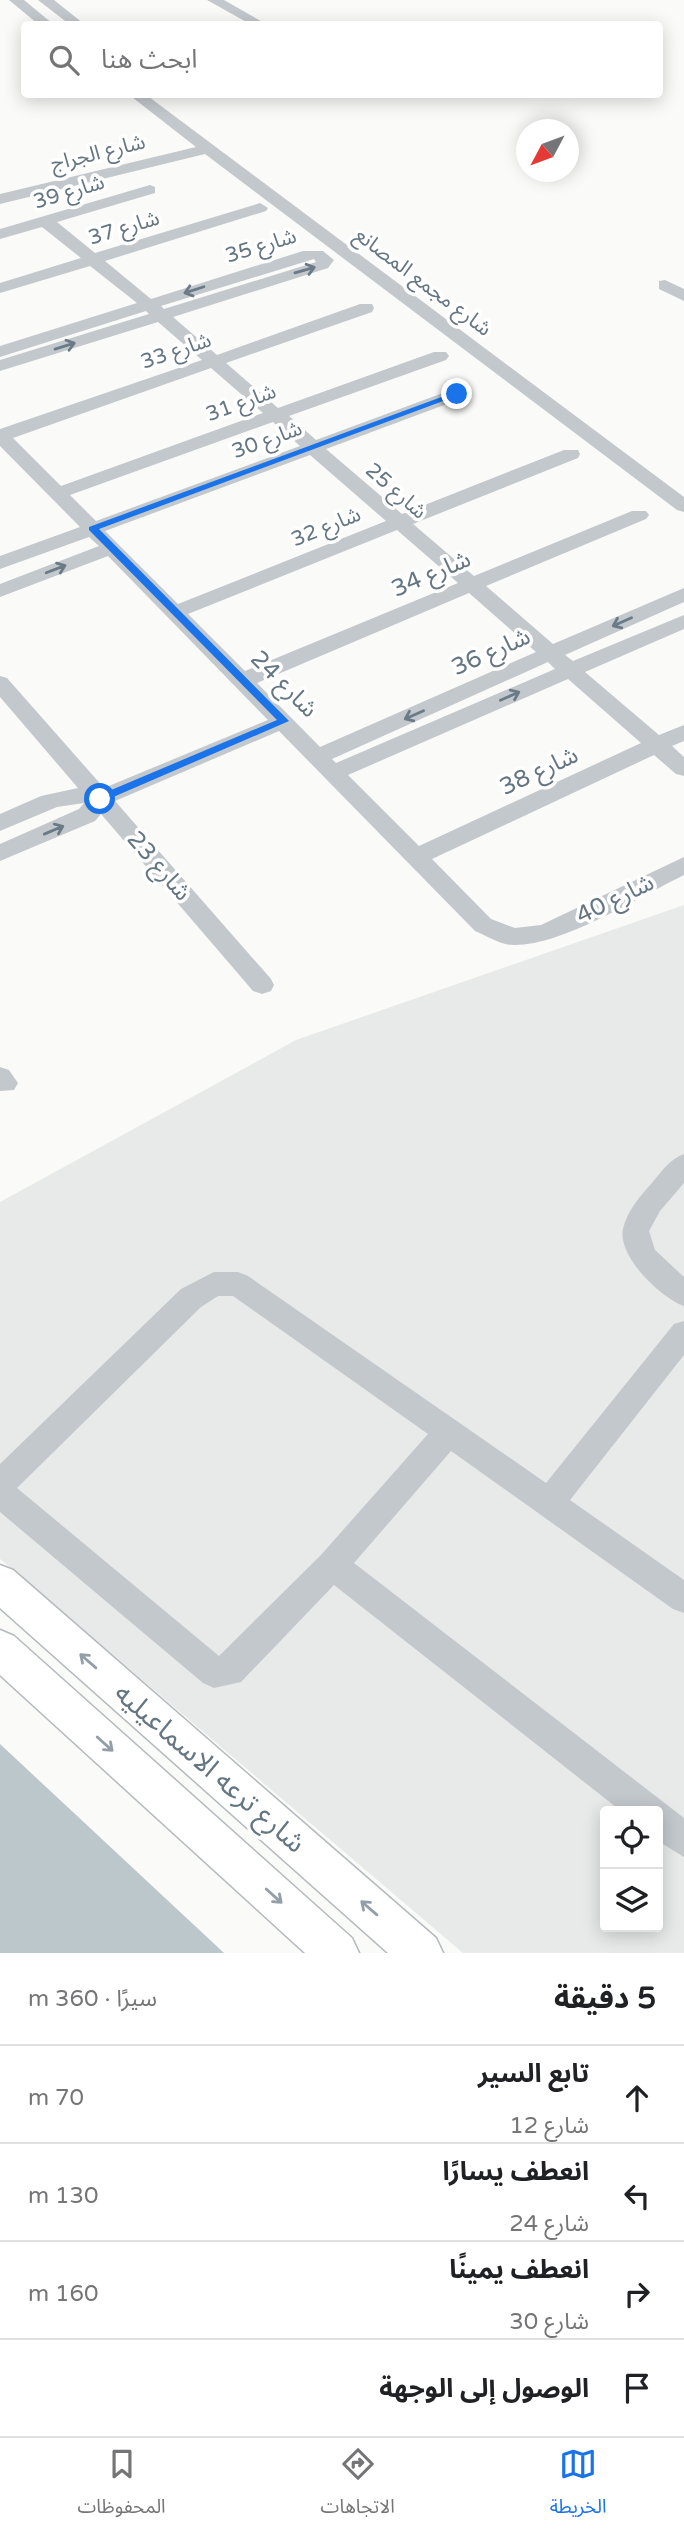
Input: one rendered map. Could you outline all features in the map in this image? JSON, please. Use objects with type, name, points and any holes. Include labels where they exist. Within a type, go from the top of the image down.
[{"type":"main road","name":"شارع ترعه الاسماعيليه","points":[[0,1583],[421,1953]]},
{"type":"main road","name":"شارع ترعه الاسماعيليه","points":[[0,1649],[337,1953]]},
{"type":"street","points":[[16,0],[42,21]]},
{"type":"street","points":[[45,0],[73,21]]},
{"type":"street","points":[[214,0],[253,21]]},
{"type":"street","name":"شارع مجمع المصانع","points":[[140,98],[684,506]]},
{"type":"street","name":"شارع الجراج","points":[[0,199],[206,149]]},
{"type":"street","name":"شارع 39","points":[[0,234],[150,190]]},
{"type":"street","name":"شارع 37","points":[[0,288],[260,208]]},
{"type":"street","name":"شارع 25","points":[[46,221],[155,310],[212,363],[684,769]]},
{"type":"street","name":"شارع 35","points":[[0,352],[155,310],[322,265],[326,260],[321,255],[311,254],[155,310],[0,366]]},
{"type":"street","points":[[665,285],[684,296]]},
{"type":"street","name":"شارع 33","points":[[0,436],[366,308]]},
{"type":"street","name":"شارع 31","points":[[58,494],[440,356]]},
{"type":"street","name":"شارع 30","points":[[0,563],[457,394]]},
{"type":"street","name":"شارع 24","points":[[0,436],[335,772],[483,925],[513,937],[545,933]]},
{"type":"street","name":"شارع 32","points":[[175,612],[571,454]]},
{"type":"street","name":"شارع 34","points":[[244,680],[639,515]]},
{"type":"street","points":[[0,591],[112,548]]},
{"type":"street","name":"شارع 36","points":[[319,757],[684,594]]},
{"type":"street","name":"شارع 36","points":[[335,772],[684,621]]},
{"type":"street","name":"شارع 23","points":[[0,683],[262,985]]},
{"type":"street","points":[[0,853],[87,816],[100,799],[284,721]]},
{"type":"street","name":"شارع 38","points":[[417,857],[684,732]]},
{"type":"street","points":[[0,824],[68,795],[91,794],[100,799]]},
{"type":"street","name":"شارع 40","points":[[545,933],[684,865]]},
{"type":"street","points":[[684,1166],[640,1214],[635,1233],[638,1251],[652,1269],[684,1294]]},
{"type":"street","points":[[0,1484],[191,1298],[214,1284],[238,1284],[684,1598]]},
{"type":"street","points":[[549,1503],[684,1333]]},
{"type":"street","points":[[0,1493],[214,1672],[230,1671],[332,1565],[449,1432]]},
{"type":"street","points":[[332,1565],[642,1806]]},
{"type":"street","points":[[663,1823],[684,1840]]},
{"type":"shaded area","points":[[684,905],[684,1953],[463,1953],[0,1559],[0,1202],[296,1040]]},
{"type":"shaded area","points":[[0,1744],[224,1953],[0,1953]]},
{"type":"route","points":[[100,799],[284,721],[93,528],[457,394]]}]
